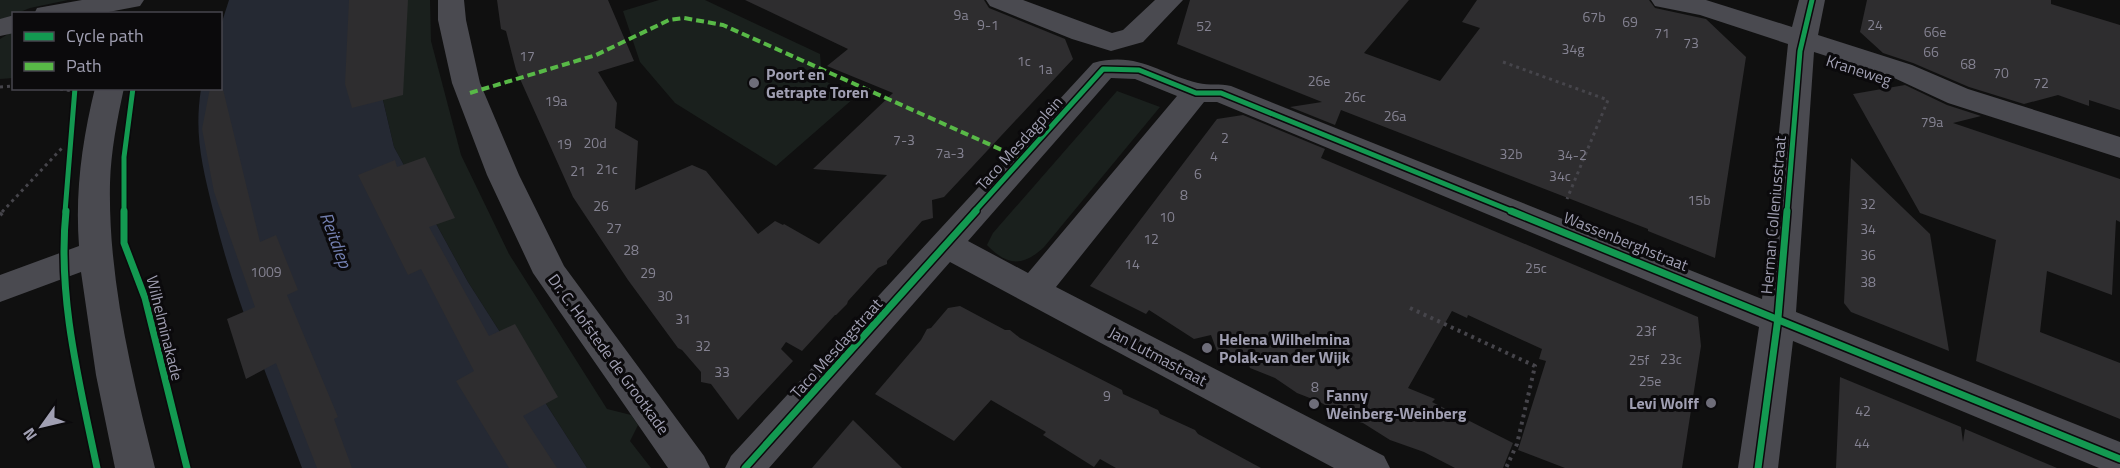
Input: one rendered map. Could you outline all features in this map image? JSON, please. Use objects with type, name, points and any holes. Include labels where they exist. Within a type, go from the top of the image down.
[{"type":"street","points":[[58,12],[131,0]]},
{"type":"street","name":"Dr. C. Hofstede de Grootkade","points":[[451,0],[452,21],[466,82],[503,176],[550,273],[690,468]]},
{"type":"street","name":"Wassenberghstraat","points":[[999,0],[1111,42],[1118,54],[1138,70],[1196,93],[1221,93],[1555,227],[2120,459]]},
{"type":"street","points":[[1118,54],[1170,0]]},
{"type":"street","name":"Kraneweg","points":[[1663,0],[1701,19],[1801,45],[1902,84],[1958,96],[2120,148]]},
{"type":"street","name":"Herman Colleniusstraat","points":[[1758,468],[1778,318],[1801,45],[1812,0]]},
{"type":"street","name":"Taco Mesdagplein","points":[[946,246],[1118,54]]},
{"type":"street","points":[[110,90],[96,173],[94,215],[96,253],[102,304],[135,468]]},
{"type":"street","points":[[1033,291],[1196,93]]},
{"type":"street","name":"Jan Lutmastraat","points":[[946,246],[1370,468]]},
{"type":"street","name":"Taco Mesdagstraat","points":[[745,468],[946,246]]},
{"type":"street","points":[[0,289],[96,253]]},
{"type":"path","points":[[1503,62],[1608,100],[1555,227]]},
{"type":"path","points":[[0,215],[65,145]]},
{"type":"path","points":[[1410,308],[1535,366],[1517,444],[1506,468]]},
{"type":"shaded area","points":[[0,0],[68,0],[12,12],[12,15],[0,20]]},
{"type":"shaded area","points":[[382,0],[430,0],[431,41],[461,155],[509,254],[607,409],[631,415],[638,425],[630,441],[651,468],[587,468],[468,282],[394,147],[382,96]]},
{"type":"shaded area","points":[[659,0],[705,0],[820,54],[822,79],[854,98],[776,166],[675,103],[640,62],[623,11]]},
{"type":"shaded area","points":[[12,32],[12,78],[0,79],[0,39]]},
{"type":"shaded area","points":[[1117,91],[1160,107],[1036,254],[1022,261],[1015,261],[1001,257],[994,252],[987,245],[993,233]]},
{"type":"water","name":"Reitdiep","points":[[229,0],[382,0],[382,96],[394,147],[468,282],[587,468],[302,468],[231,275],[213,210],[200,150],[198,121],[201,90],[222,90],[222,22]]},
{"type":"building","points":[[349,0],[408,0],[403,95],[352,108],[345,84]]},
{"type":"building","points":[[497,0],[608,0],[634,61],[598,72],[617,103],[615,128],[638,141],[635,190],[692,165],[706,171],[758,234],[775,221],[819,244],[887,175],[813,169],[893,93],[827,66],[848,49],[745,0],[984,0],[989,8],[1065,39],[1073,59],[944,197],[932,200],[933,218],[922,221],[887,261],[887,264],[878,268],[802,351],[786,342],[781,349],[793,361],[738,420],[711,384],[701,382],[701,372],[678,348],[628,280],[573,197],[516,70],[506,31],[501,29]]},
{"type":"building","points":[[1190,0],[1409,0],[1364,53],[1440,81],[1480,28],[1462,22],[1477,0],[1649,0],[1655,8],[1706,19],[1746,57],[1715,258],[1648,231],[1648,229],[1341,110],[1335,125],[1290,107],[1322,102],[1177,44]]},
{"type":"building","points":[[1867,0],[2051,0],[2051,4],[2120,25],[2120,110],[2089,100],[2089,106],[2058,95],[2024,104],[1969,87],[1883,53],[1860,32]]},
{"type":"building","points":[[222,85],[260,242],[276,235],[298,290],[287,295],[338,417],[334,419],[352,468],[317,468],[276,363],[246,379],[227,319],[255,307],[214,192],[202,129],[210,90],[222,90]]},
{"type":"building","points":[[1905,85],[1947,105],[1981,116],[1953,123],[2120,179],[2120,222],[2116,220],[2112,295],[2047,271],[2040,332],[2120,363],[2120,419],[1976,361],[1996,240],[1920,213],[1853,94]]},
{"type":"building","points":[[1243,115],[1325,149],[1321,158],[1698,317],[1701,346],[1682,468],[1565,468],[1518,450],[1546,361],[1539,359],[1542,349],[1468,315],[1467,318],[1452,311],[1408,388],[1435,399],[1432,402],[1513,443],[1503,468],[1455,468],[1424,452],[1390,440],[1363,423],[1348,419],[1320,402],[1297,393],[1275,378],[1250,368],[1244,352],[1226,356],[1217,351],[1211,335],[1194,339],[1149,310],[1146,314],[1090,286],[1217,119]]},
{"type":"building","points":[[425,157],[455,218],[429,227],[489,336],[515,324],[558,397],[523,416],[557,468],[509,468],[456,381],[474,371],[421,269],[408,275],[358,175],[395,160],[397,167]]},
{"type":"building","points":[[1851,158],[1930,234],[1949,351],[1851,312],[1844,303]]},
{"type":"building","points":[[960,306],[1122,390],[1123,394],[1158,410],[1160,414],[1195,430],[1198,434],[1261,468],[1116,468],[1100,459],[1094,467],[1043,435],[1046,432],[991,400],[954,441],[875,394],[921,340],[927,329],[931,328],[948,308]]},
{"type":"building","points":[[1840,377],[1961,427],[1963,442],[1965,429],[2057,468],[1836,468]]},
{"type":"building","points":[[853,420],[902,468],[812,468]]},
{"type":"marked path","points":[[470,93],[596,55],[669,20],[684,18],[702,20],[723,25],[1022,159]]},
{"type":"cycle path","points":[[1758,468],[1778,318],[1800,51],[1812,0]]},
{"type":"cycle path","points":[[745,468],[1103,69],[1139,70],[1196,93],[1221,93],[2120,459]]},
{"type":"cycle path","points":[[75,90],[73,137],[64,226],[67,302],[78,376],[97,468]]},
{"type":"cycle path","name":"Wilhelminakade","points":[[133,90],[124,157],[124,243],[145,298],[187,468]]},
{"type":"place","name":"Poort en Getrapte Toren","points":[[754,83]]},
{"type":"place","name":"Helena Wilhelmina Polak-van der Wijk","points":[[1207,348]]},
{"type":"place","name":"Levi Wolff","points":[[1711,403]]},
{"type":"place","name":"Fanny Weinberg-Weinberg","points":[[1314,404]]}]
